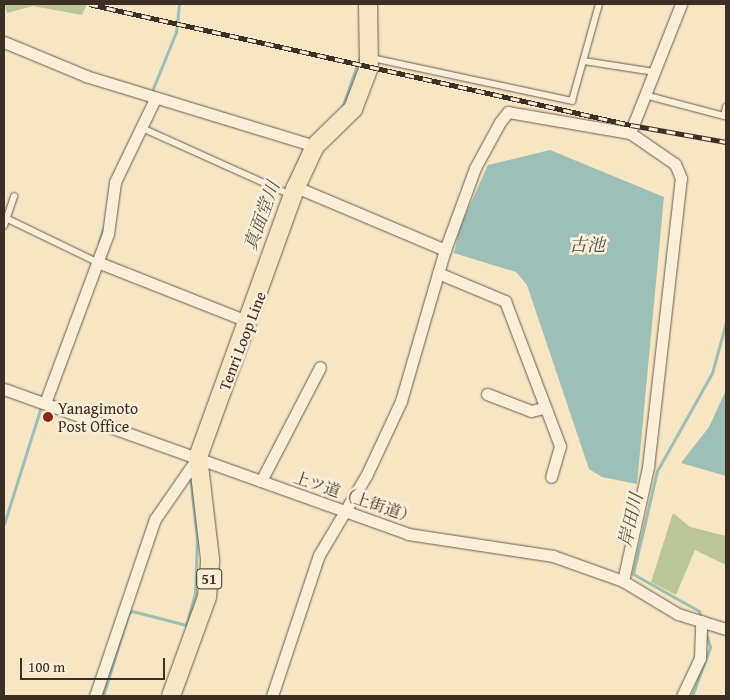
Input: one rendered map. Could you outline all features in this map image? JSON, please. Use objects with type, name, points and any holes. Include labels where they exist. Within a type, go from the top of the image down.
[{"type":"main road","name":"Tenri Loop Line","points":[[171,696],[207,597],[210,559],[198,458],[249,322],[294,192],[315,146],[353,109],[370,58],[368,4]]},
{"type":"street","points":[[630,133],[681,4]]},
{"type":"street","points":[[4,42],[155,99],[315,146]]},
{"type":"street","points":[[45,403],[97,262],[115,206],[115,182],[155,99]]},
{"type":"street","points":[[272,696],[319,555],[342,511],[367,474],[401,401],[445,250],[475,168],[508,112],[630,133],[675,164],[680,178],[648,467],[623,580]]},
{"type":"street","points":[[294,192],[445,250]]},
{"type":"street","points":[[97,262],[249,322]]},
{"type":"street","points":[[438,273],[504,301],[543,408],[560,446],[550,477]]},
{"type":"street","points":[[261,481],[320,367]]},
{"type":"street","name":"上ツ道（上街道）","points":[[4,389],[408,534],[553,556],[623,580],[678,614],[726,629]]},
{"type":"street","points":[[487,394],[531,410],[543,408]]},
{"type":"street","points":[[95,696],[155,518],[198,458]]},
{"type":"street","points":[[682,696],[700,658],[701,621]]},
{"type":"lane","points":[[370,58],[572,101],[599,4]]},
{"type":"lane","points":[[584,61],[654,72]]},
{"type":"lane","points":[[645,95],[724,116],[726,107]]},
{"type":"lane","points":[[142,128],[294,192]]},
{"type":"lane","points":[[4,226],[14,197]]},
{"type":"lane","points":[[6,218],[97,262]]},
{"type":"green space","points":[[4,4],[87,4],[82,15],[33,6],[7,13]]},
{"type":"green space","points":[[673,513],[690,527],[726,536],[726,565],[695,550],[676,595],[651,582]]},
{"type":"water","name":"古池","points":[[550,150],[664,197],[637,484],[602,477],[589,469],[527,285],[516,272],[454,253],[460,227],[488,165]]},
{"type":"water","points":[[726,390],[726,476],[681,463],[709,427]]},
{"type":"waterway","points":[[152,91],[176,32],[179,4]]},
{"type":"waterway","name":"真面堂川","points":[[342,108],[361,53]]},
{"type":"waterway","name":"真面堂川","points":[[288,184],[306,145]]},
{"type":"waterway","points":[[99,242],[103,229]]},
{"type":"waterway","name":"岸田川","points":[[701,618],[699,611],[633,574],[657,471],[712,373],[726,322]]},
{"type":"waterway","points":[[4,524],[41,407]]},
{"type":"waterway","name":"真面堂川","points":[[103,696],[128,614],[132,611],[186,625],[195,593],[197,539],[190,475]]},
{"type":"waterway","name":"岸田川","points":[[692,696],[710,647],[705,631]]},
{"type":"railway","points":[[89,4],[631,125],[726,142]]},
{"type":"place","name":"Yanagimoto Post Office","points":[[48,417]]}]
